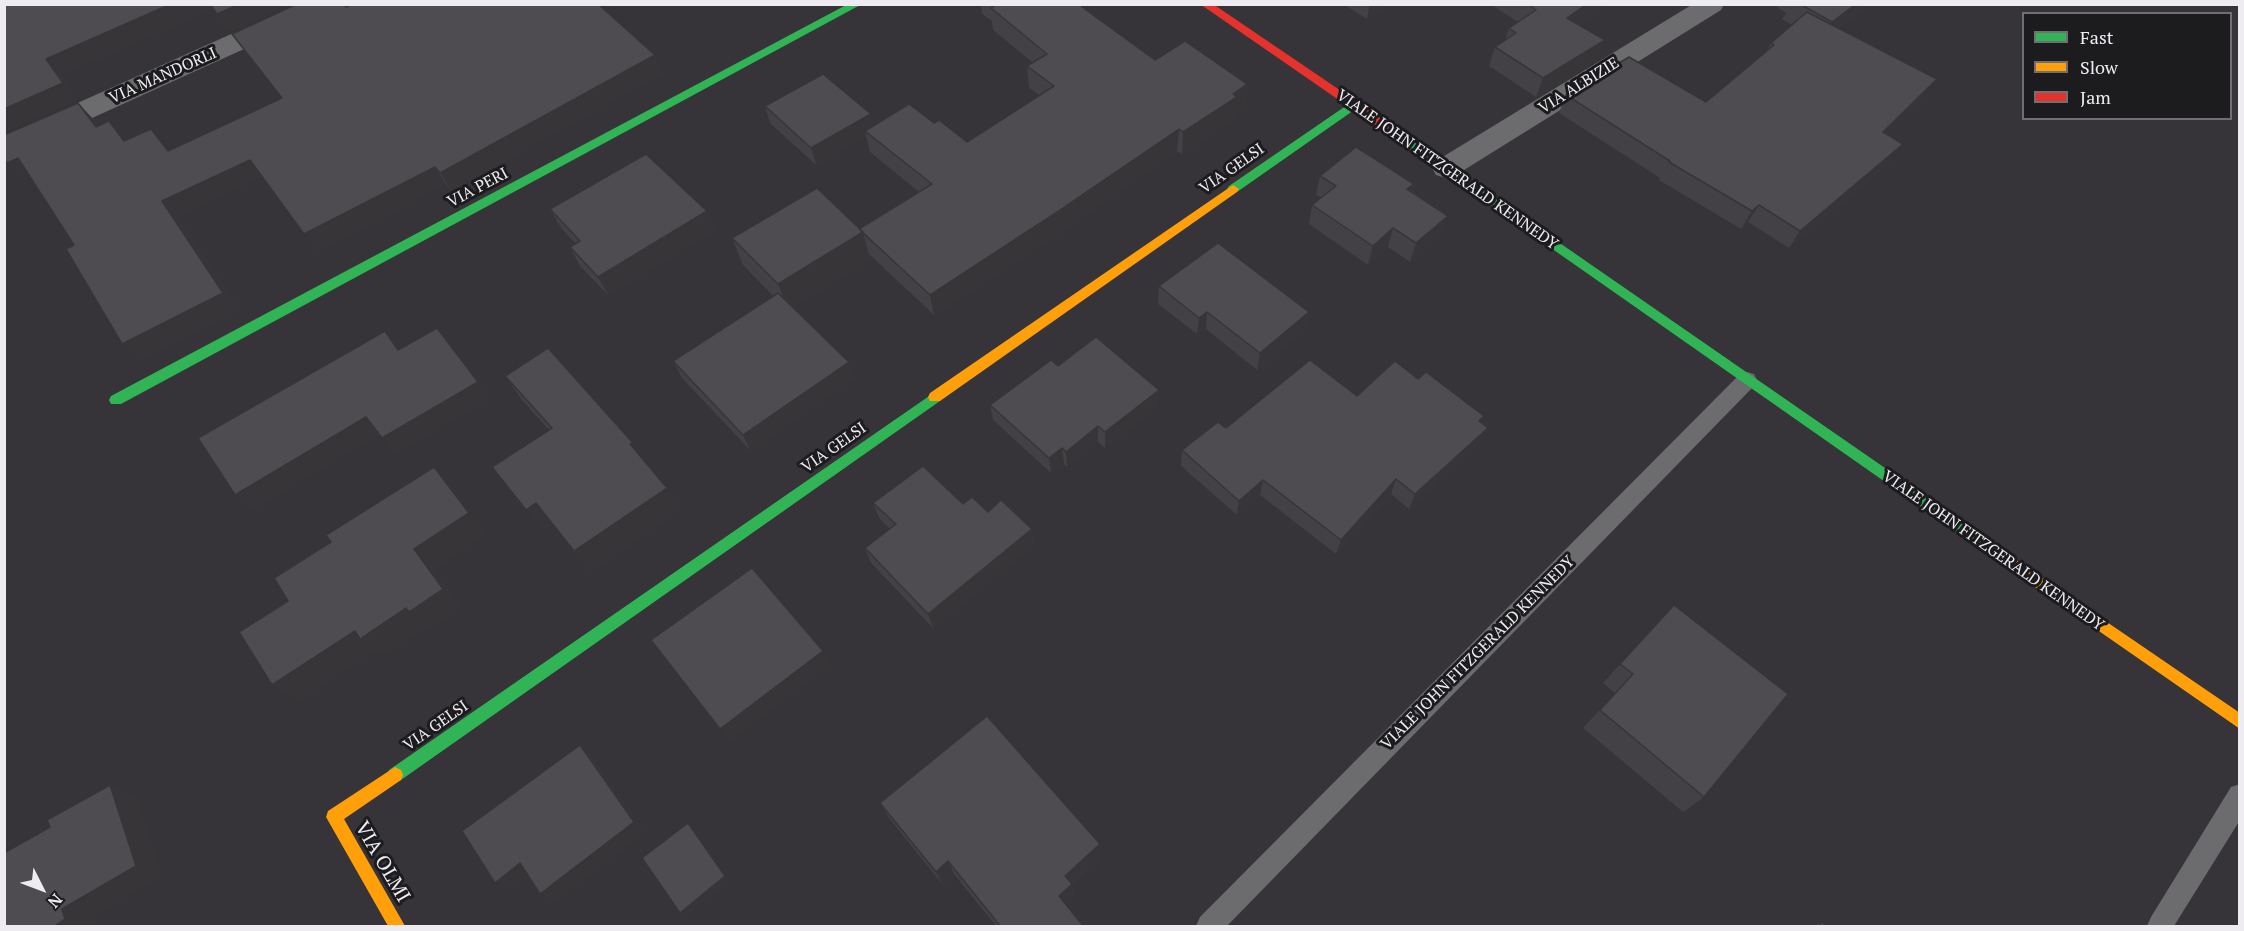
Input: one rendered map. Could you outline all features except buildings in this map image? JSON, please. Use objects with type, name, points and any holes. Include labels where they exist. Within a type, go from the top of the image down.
[{"type":"street","name":"VIA MANDORLI","points":[[4,148],[321,4]]},
{"type":"street","name":"VIA PERI","points":[[116,400],[857,4]]},
{"type":"street","name":"VIA ALBIZIE","points":[[1446,168],[1712,4]]},
{"type":"street","name":"VIALE JOHN FITZGERALD KENNEDY","points":[[1216,7],[1353,105],[2240,722]]},
{"type":"street","name":"VIA GELSI","points":[[334,817],[1353,105]]},
{"type":"street","name":"VIA OLMI","points":[[334,817],[397,927]]},
{"type":"lane","name":"VIALE JOHN FITZGERALD KENNEDY","points":[[1209,927],[1747,380]]},
{"type":"lane","points":[[2160,927],[2240,796]]},
{"type":"traffic: fast","points":[[116,400],[857,4]]},
{"type":"traffic: fast","points":[[1233,189],[1353,105]]},
{"type":"traffic: fast","points":[[1405,140],[2003,557]]},
{"type":"traffic: fast","points":[[395,775],[935,397]]},
{"type":"traffic: slow","points":[[935,397],[1233,189]]},
{"type":"traffic: slow","points":[[2003,557],[2240,722]]},
{"type":"traffic: slow","points":[[395,775],[334,817],[397,926]]},
{"type":"traffic: jam","points":[[1205,4],[1405,140]]}]
